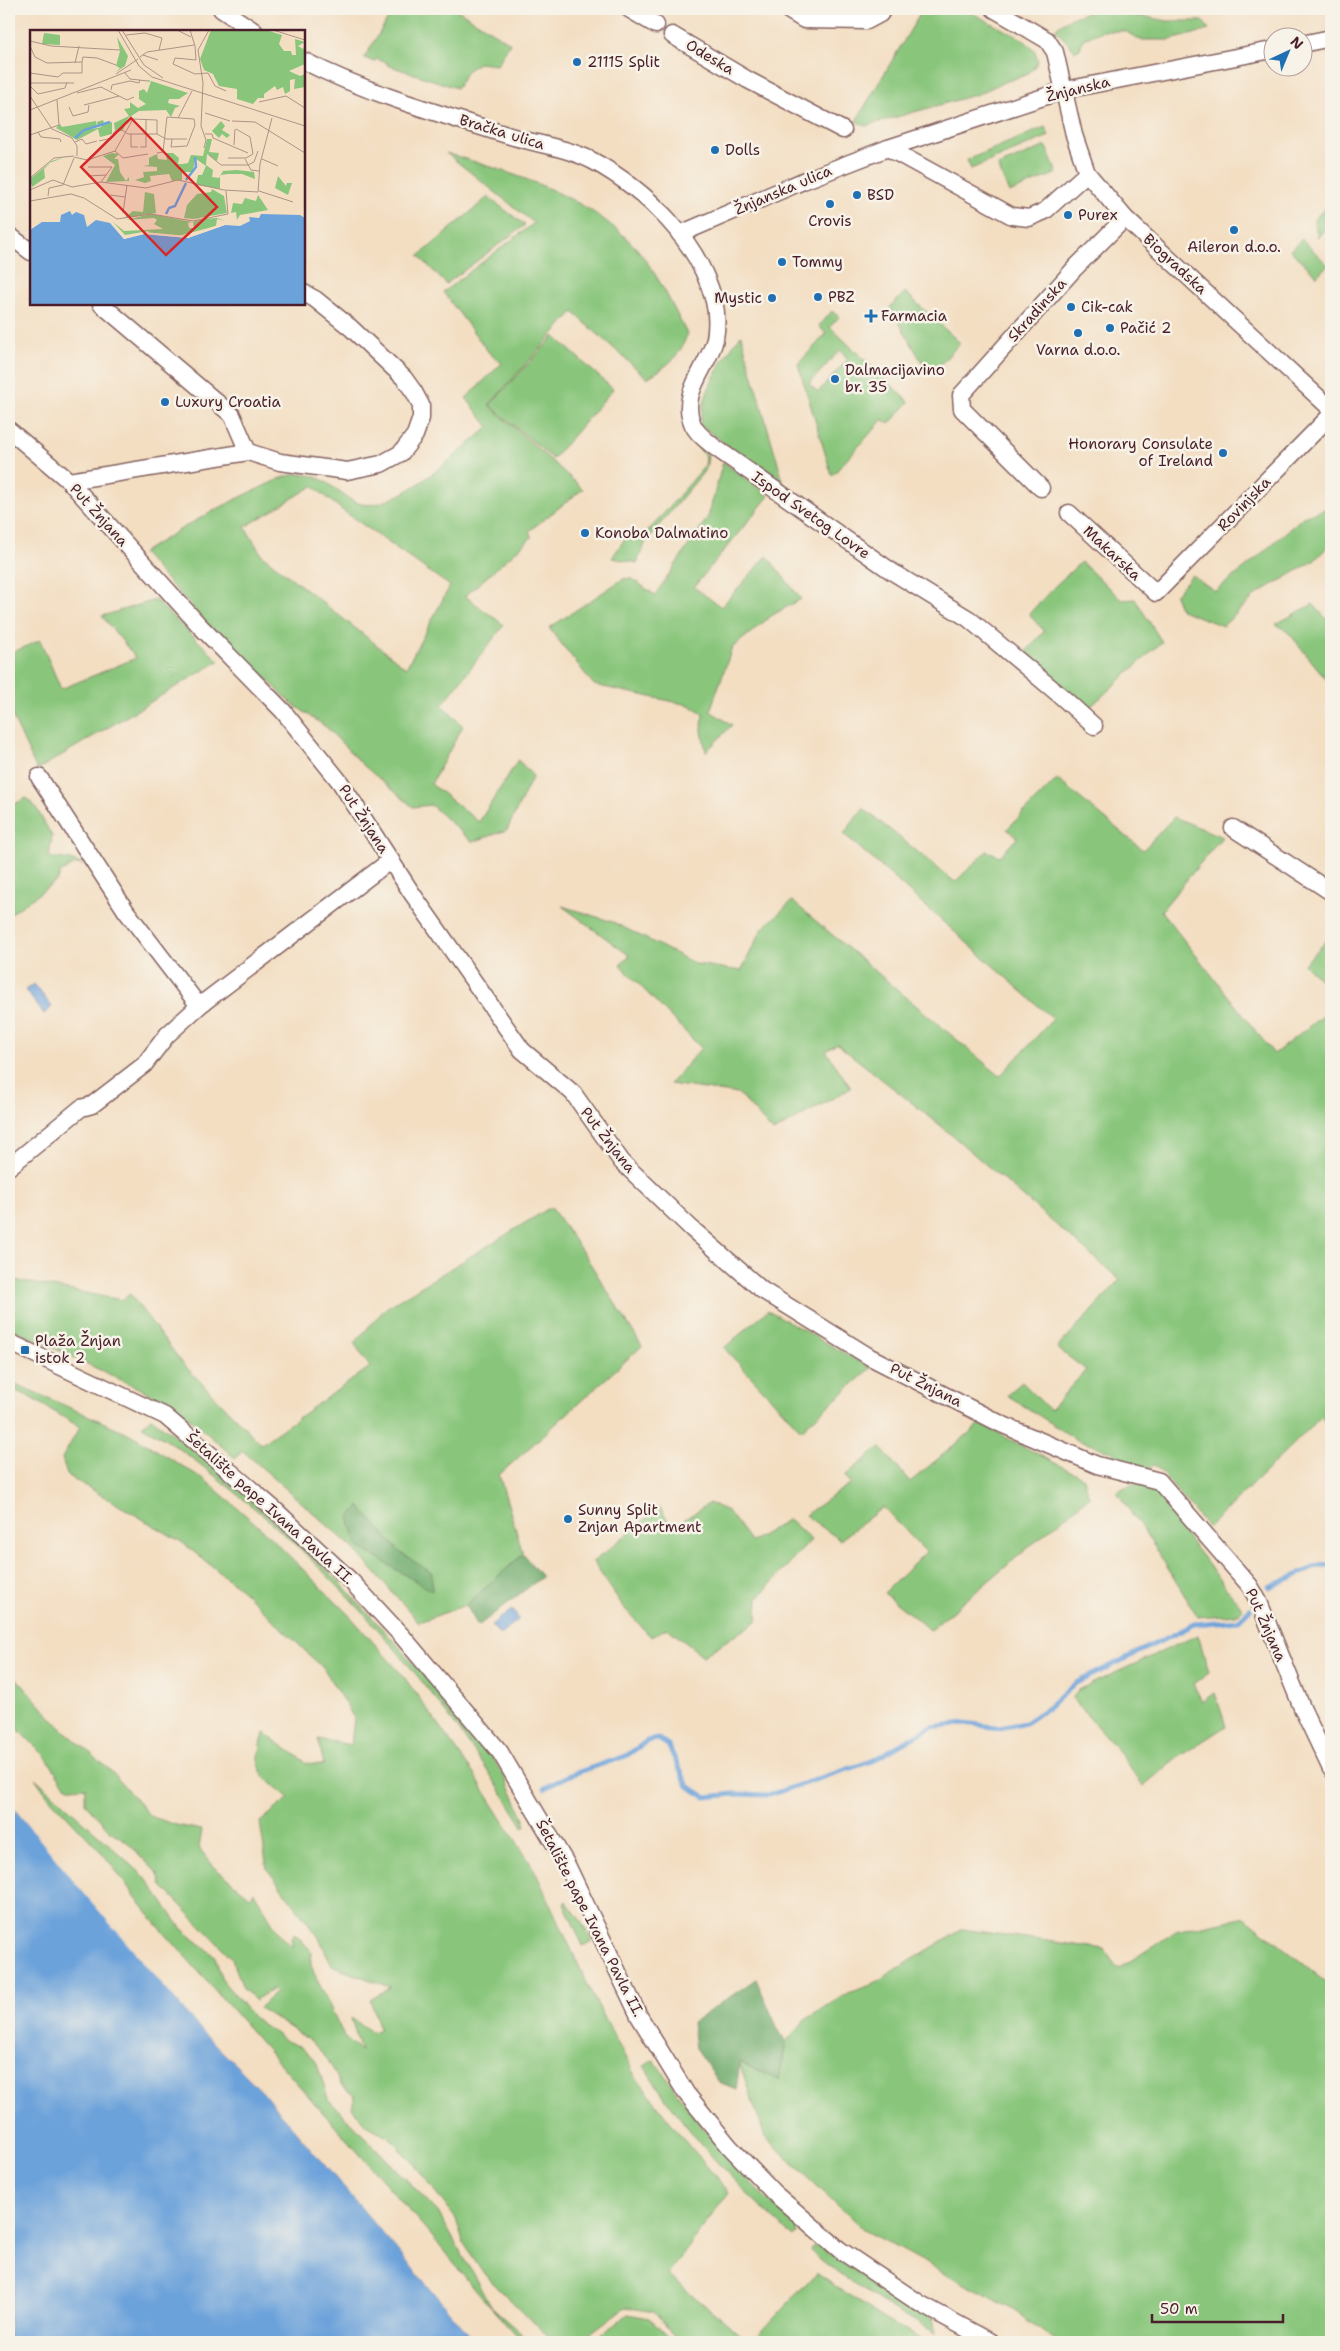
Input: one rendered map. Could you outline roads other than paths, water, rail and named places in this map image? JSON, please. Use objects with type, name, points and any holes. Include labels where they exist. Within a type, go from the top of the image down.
[{"type":"street","points":[[629,9],[656,25]]},
{"type":"street","points":[[786,9],[804,20],[866,21],[880,14],[883,9]]},
{"type":"street","points":[[994,9],[1047,40],[1055,52],[1065,90]]},
{"type":"street","points":[[225,10],[253,30]]},
{"type":"street","name":"Odeska","points":[[672,34],[748,80],[843,130]]},
{"type":"street","points":[[1312,42],[1331,40]]},
{"type":"street","name":"Žnjanska","points":[[888,148],[1065,90],[1262,52]]},
{"type":"street","name":"Bračka ulica","points":[[305,60],[355,84],[394,98],[592,160],[640,193],[680,234]]},
{"type":"street","name":"Biogradska","points":[[1065,90],[1074,135],[1087,173],[1125,218],[1331,409]]},
{"type":"street","points":[[888,148],[1012,216],[1029,218],[1045,211],[1087,173]]},
{"type":"street","name":"Žnjanska ulica","points":[[680,234],[802,181],[888,148]]},
{"type":"street","name":"Skradinska","points":[[1040,488],[962,409],[961,395],[1074,268],[1125,218]]},
{"type":"street","name":"Ispod Svetog Lovre","points":[[680,234],[703,273],[711,291],[715,307],[714,340],[692,388],[689,409],[692,424],[698,433],[713,446],[891,571],[969,619],[1094,726]]},
{"type":"street","points":[[9,235],[30,251]]},
{"type":"street","points":[[69,481],[248,452],[280,462],[347,471],[382,464],[401,453],[415,435],[421,418],[421,405],[404,378],[351,328],[305,294]]},
{"type":"street","points":[[102,305],[232,415],[248,452]]},
{"type":"street","name":"Rovinjska","points":[[1156,593],[1331,415]]},
{"type":"street","name":"Put Žnjana","points":[[9,430],[69,481],[199,625],[283,710],[340,782],[411,892],[522,1050],[573,1093],[622,1162],[762,1290],[870,1357],[1001,1424],[1097,1465],[1159,1481],[1250,1586],[1259,1602],[1303,1710],[1331,1767]]},
{"type":"street","name":"Makarska","points":[[1069,512],[1156,593]]},
{"type":"street","points":[[39,777],[126,911],[199,1006]]},
{"type":"street","points":[[1233,828],[1331,892]]},
{"type":"street","points":[[9,1167],[81,1108],[92,1105],[144,1065],[167,1034],[199,1006],[391,860]]},
{"type":"street","name":"Šetalište pape Ivana Pavla II.","points":[[9,1342],[166,1416],[273,1508],[345,1575],[402,1636],[500,1752],[567,1865],[639,2016],[686,2093],[729,2146],[774,2193],[840,2250],[919,2303],[991,2342]]},
{"type":"water","points":[[34,984],[52,1007],[44,1014],[25,990]]},
{"type":"water","points":[[512,1610],[519,1619],[500,1635],[491,1625]]},
{"type":"water","points":[[9,1802],[202,2031],[261,2090],[476,2342],[9,2342]]},
{"type":"waterway","points":[[1269,1587],[1316,1567],[1331,1564]]},
{"type":"waterway","points":[[545,1788],[570,1775],[626,1756],[647,1741],[658,1739],[668,1745],[688,1786],[706,1797],[734,1794],[769,1795],[872,1761],[931,1727],[965,1723],[999,1728],[1025,1723],[1049,1707],[1076,1683],[1195,1624],[1239,1620],[1250,1609]]},
{"type":"place","name":"21115 Split","points":[[577,62]]},
{"type":"place","name":"Dolls","points":[[715,150]]},
{"type":"place","name":"BSD","points":[[857,195]]},
{"type":"place","name":"Crovis","points":[[830,204]]},
{"type":"place","name":"Purex","points":[[1068,215]]},
{"type":"place","name":"Aileron d.o.o.","points":[[1234,230]]},
{"type":"place","name":"Tommy","points":[[782,262]]},
{"type":"place","name":"PBZ","points":[[818,297]]},
{"type":"place","name":"Mystic","points":[[772,298]]},
{"type":"place","name":"Cik-cak","points":[[1071,307]]},
{"type":"place","name":"Farmacia","points":[[871,316]]},
{"type":"place","name":"Pačić 2","points":[[1110,328]]},
{"type":"place","name":"Varna d.o.o.","points":[[1078,333]]},
{"type":"place","name":"Dalmacijavino br. 35","points":[[835,379]]},
{"type":"place","name":"Luxury Croatia","points":[[165,402]]},
{"type":"place","name":"Honorary Consulate of Ireland","points":[[1223,453]]},
{"type":"place","name":"Konoba Dalmatino","points":[[585,533]]},
{"type":"place","name":"Plaža Žnjan istok 2","points":[[25,1350]]},
{"type":"place","name":"Sunny Split Znjan Apartment","points":[[568,1519]]}]
